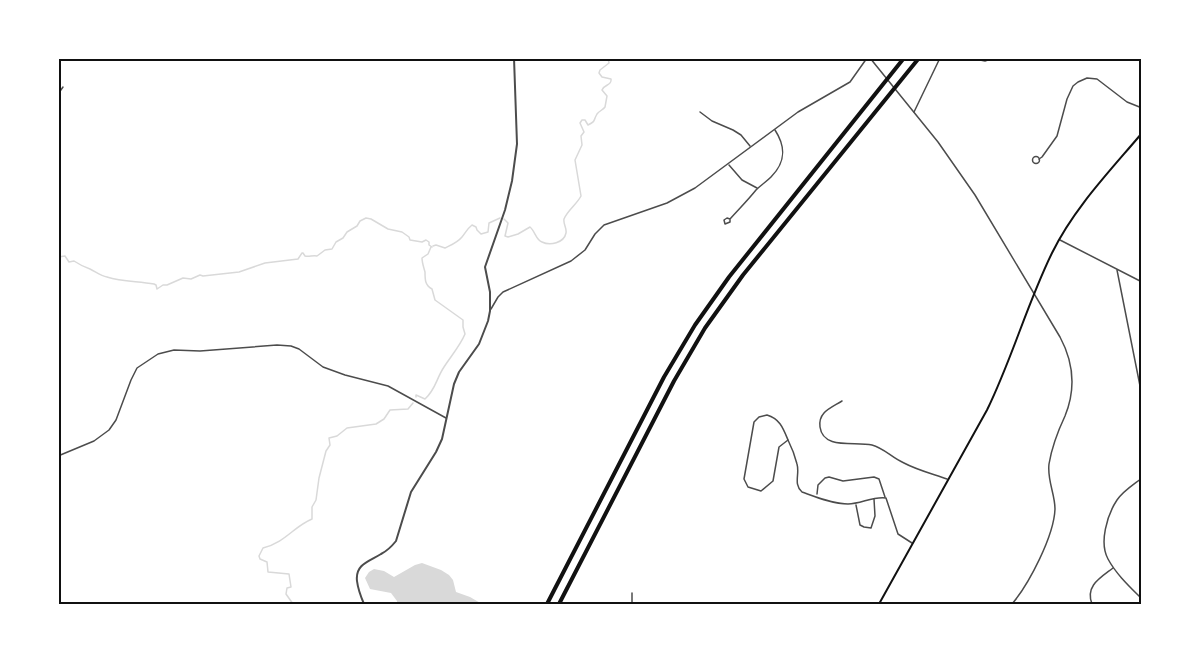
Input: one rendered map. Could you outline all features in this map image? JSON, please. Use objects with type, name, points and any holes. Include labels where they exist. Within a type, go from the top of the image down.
[{"type":"highway","points":[[547,604],[664,377],[695,325],[729,277],[904,58]]},
{"type":"highway","points":[[559,604],[674,381],[710,320],[743,275],[918,58]]},
{"type":"main road","points":[[879,604],[979,426],[1059,240],[1088,196],[1142,133]]},
{"type":"street","points":[[490,311],[490,292],[485,267],[505,210],[518,144],[514,58]]},
{"type":"street","points":[[364,604],[356,579],[357,573],[365,561],[383,554],[396,541],[411,492],[442,439],[454,384],[459,372],[479,344],[490,311],[498,297],[503,292],[571,261],[585,250],[604,225],[634,216],[682,196],[695,188],[798,112],[850,81],[869,58],[942,147],[975,195],[1066,348],[1071,365],[1072,383],[1068,405],[1054,441],[1049,466],[1055,502],[1053,524],[1031,576],[1022,593],[1012,604]]},
{"type":"street","points":[[914,112],[940,58]]},
{"type":"street","points":[[970,58],[985,61],[994,58]]},
{"type":"street","points":[[1040,159],[1057,136],[1067,99],[1073,86],[1078,82],[1087,78],[1097,79],[1127,102],[1142,108]]},
{"type":"street","points":[[58,94],[63,87]]},
{"type":"street","points":[[700,112],[712,121],[741,135],[750,147]]},
{"type":"street","points":[[730,219],[777,171],[783,155],[783,146],[775,129]]},
{"type":"street","points":[[728,164],[742,180],[758,188]]},
{"type":"street","points":[[1059,240],[1142,282]]},
{"type":"street","points":[[1117,270],[1142,396]]},
{"type":"street","points":[[58,456],[94,441],[109,430],[116,420],[137,368],[158,354],[174,350],[200,351],[291,346],[299,349],[323,367],[388,386],[446,418]]},
{"type":"street","points":[[842,401],[820,418],[821,434],[826,440],[872,445],[905,464],[948,480]]},
{"type":"street","points":[[788,440],[779,447],[773,481],[760,491],[748,487],[744,479],[754,422],[766,415],[774,417],[781,425],[788,440],[798,467],[799,490],[845,504],[886,498]]},
{"type":"street","points":[[816,496],[819,484],[825,478],[843,481],[874,477],[879,479],[898,534],[912,543]]},
{"type":"street","points":[[1142,478],[1117,500],[1104,536],[1107,557],[1113,567],[1142,599]]},
{"type":"street","points":[[856,504],[860,525],[871,528],[875,516],[874,499]]},
{"type":"street","points":[[1092,604],[1089,595],[1091,588],[1113,567]]},
{"type":"street","points":[[632,593],[632,604]]},
{"type":"shaded area","points":[[422,563],[449,575],[456,592],[482,604],[397,604],[391,593],[370,589],[365,578],[374,569],[384,571],[394,577]]},
{"type":"waterway","points":[[504,219],[508,223],[505,236],[508,237],[530,227],[538,239],[545,243],[556,243],[565,236],[564,219],[581,196],[575,160],[582,145],[581,136],[584,132],[580,123],[585,120],[588,125],[591,124],[605,107],[607,96],[602,90],[611,79],[602,77],[599,73],[609,63],[608,58]]},
{"type":"waterway","points":[[58,257],[65,256],[69,262],[74,261],[119,280],[154,284],[157,289],[183,278],[191,279],[200,275],[239,272],[265,263],[298,259],[302,253],[305,256],[317,256],[325,250],[332,249],[336,242],[366,218],[388,229],[402,232],[410,240],[422,242],[426,240],[432,247]]},
{"type":"waterway","points":[[433,246],[445,248],[454,244],[472,225],[481,234],[488,232],[489,223],[500,218]]},
{"type":"waterway","points":[[416,397],[416,395],[425,399],[429,395],[441,371],[465,334],[463,320],[435,300],[432,289],[426,282],[422,258],[428,254],[431,247]]},
{"type":"waterway","points":[[293,604],[286,594],[287,588],[291,587],[289,574],[268,572],[267,562],[259,556],[263,548],[278,542],[312,519],[312,507],[316,500],[326,451],[330,445],[329,438],[337,436],[347,428],[376,424],[384,419],[390,410],[408,409],[413,403]]}]
